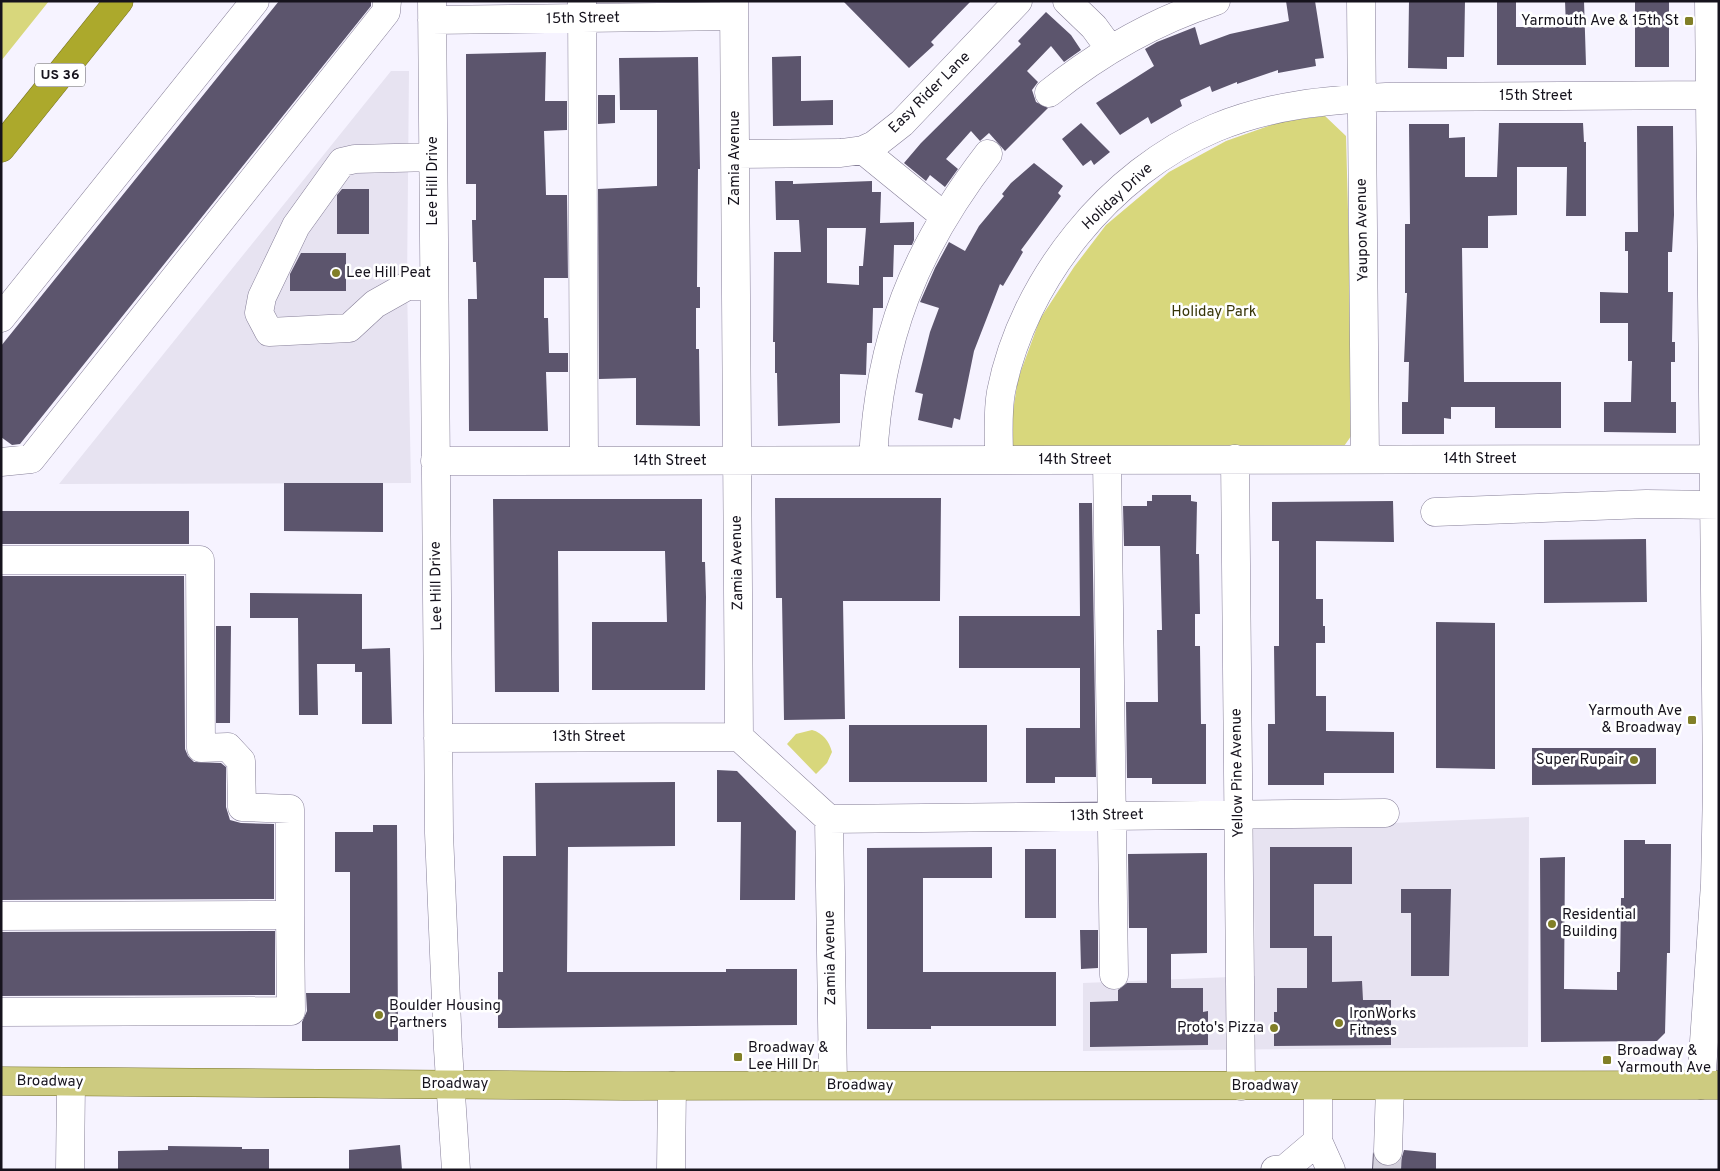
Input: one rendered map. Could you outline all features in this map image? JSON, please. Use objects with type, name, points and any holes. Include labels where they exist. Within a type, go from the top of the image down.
[{"type":"highway","name":"US 36","points":[[1,148],[120,1]]},
{"type":"main road","name":"Broadway","points":[[1,1082],[672,1086],[1710,1085]]},
{"type":"street","points":[[1,318],[255,1]]},
{"type":"street","points":[[1,462],[31,459],[386,12],[387,1]]},
{"type":"street","name":"Easy Rider Lane","points":[[735,154],[827,154],[863,150],[880,142],[898,127],[1018,1]]},
{"type":"street","points":[[1067,1],[1094,27],[1110,49]]},
{"type":"street","points":[[1049,94],[1110,49],[1168,19],[1216,1]]},
{"type":"street","name":"Yaupon Avenue","points":[[1361,1],[1365,460]]},
{"type":"street","points":[[1709,1],[1714,459],[1717,505],[1718,786],[1710,1085]]},
{"type":"street","name":"15th Street","points":[[432,11],[734,9]]},
{"type":"street","name":"Zamia Avenue","points":[[734,9],[739,737]]},
{"type":"street","points":[[582,10],[584,461]]},
{"type":"street","name":"Lee Hill Drive","points":[[432,11],[439,833],[450,1084],[456,1170]]},
{"type":"street","name":"15th Street","points":[[1361,98],[1710,94]]},
{"type":"street","name":"Holiday Drive","points":[[998,460],[1001,393],[1021,330],[1035,299],[1061,257],[1087,224],[1106,205],[1164,156],[1215,128],[1282,108],[1361,98]]},
{"type":"street","points":[[863,150],[944,216]]},
{"type":"street","points":[[873,460],[878,395],[895,323],[913,275],[944,216],[988,154]]},
{"type":"street","points":[[433,157],[354,159],[342,162],[296,226],[262,298],[259,313],[269,332],[349,328],[374,304],[407,286],[434,286]]},
{"type":"street","name":"14th Street","points":[[435,461],[1714,459]]},
{"type":"street","points":[[1107,460],[1114,975]]},
{"type":"street","name":"Yellow Pine Avenue","points":[[1235,460],[1240,1086]]},
{"type":"street","points":[[1435,512],[1654,504],[1717,505]]},
{"type":"street","points":[[1,560],[200,560],[201,748],[228,747],[241,761],[242,807],[290,809],[291,1011],[1,1012]]},
{"type":"street","points":[[739,737],[830,819]]},
{"type":"street","name":"13th Street","points":[[438,738],[739,737]]},
{"type":"street","name":"13th Street","points":[[830,819],[1385,812]]},
{"type":"street","name":"Zamia Avenue","points":[[830,819],[833,1085]]},
{"type":"street","points":[[1,916],[290,916]]},
{"type":"street","points":[[70,1170],[71,1082]]},
{"type":"street","points":[[671,1170],[672,1086]]},
{"type":"street","points":[[1318,1086],[1318,1141],[1331,1170]]},
{"type":"street","points":[[1388,1151],[1390,1086]]},
{"type":"street","points":[[1275,1170],[1285,1169],[1318,1141]]},
{"type":"shaded area","points":[[391,71],[409,71],[407,286],[411,483],[59,484]]},
{"type":"shaded area","points":[[1529,817],[1528,1047],[1083,1051],[1083,983],[1255,976],[1253,829]]},
{"type":"green space","points":[[1,1],[49,1],[1,61]]},
{"type":"green space","name":"Holiday Park","points":[[1325,116],[1346,136],[1354,432],[1342,449],[1010,448],[1011,424],[1018,379],[1040,319],[1074,267],[1106,225],[1169,172],[1226,141],[1283,121]]},
{"type":"green space","points":[[812,730],[825,738],[832,752],[827,763],[816,774],[787,744],[796,734]]},
{"type":"building","points":[[279,1],[371,1],[371,6],[20,444],[12,445],[1,437],[1,346]]},
{"type":"building","points":[[843,1],[971,1],[931,42],[934,45],[909,68]]},
{"type":"building","points":[[1286,1],[1315,1],[1324,58],[1315,59],[1316,66],[1278,73],[1278,70],[1237,84],[1237,82],[1212,92],[1210,86],[1180,100],[1182,106],[1151,124],[1148,117],[1120,135],[1096,103],[1154,66],[1145,49],[1157,42],[1195,27],[1200,45],[1230,34],[1289,21]]},
{"type":"building","points":[[1409,1],[1465,1],[1464,57],[1447,57],[1447,69],[1408,68]]},
{"type":"building","points":[[1497,1],[1516,1],[1516,27],[1566,27],[1565,1],[1584,1],[1586,65],[1497,65]]},
{"type":"building","points":[[1635,1],[1669,1],[1669,67],[1635,67]]},
{"type":"building","points":[[1046,12],[1071,35],[1081,50],[1064,62],[1051,46],[1027,71],[1038,82],[1032,90],[1036,102],[1048,108],[1005,151],[989,133],[980,141],[971,131],[946,159],[958,169],[945,187],[930,175],[926,181],[904,163],[921,143],[1021,44],[1018,41]]},
{"type":"building","points":[[546,52],[545,101],[567,101],[567,130],[544,131],[546,195],[567,195],[568,278],[544,278],[544,318],[548,318],[549,353],[568,353],[568,372],[546,372],[548,431],[469,431],[468,299],[477,299],[476,262],[473,262],[472,220],[476,220],[476,184],[466,184],[466,54]]},
{"type":"building","points":[[801,56],[801,101],[833,100],[833,125],[773,126],[772,57]]},
{"type":"building","points":[[698,57],[700,169],[698,169],[697,287],[700,287],[700,308],[696,308],[696,349],[699,349],[700,426],[636,425],[636,378],[599,379],[598,189],[657,186],[657,110],[620,110],[619,58]]},
{"type":"building","points":[[598,95],[615,95],[615,123],[598,124]]},
{"type":"building","points":[[1081,123],[1110,152],[1094,165],[1091,160],[1083,166],[1062,139]]},
{"type":"building","points":[[1499,123],[1583,123],[1584,142],[1586,142],[1586,216],[1566,216],[1567,167],[1517,167],[1517,215],[1488,216],[1488,248],[1462,248],[1464,382],[1561,382],[1561,428],[1495,428],[1495,407],[1451,407],[1451,419],[1444,418],[1444,434],[1402,434],[1402,402],[1408,402],[1409,362],[1404,362],[1407,293],[1405,293],[1405,224],[1410,224],[1409,124],[1449,124],[1449,138],[1465,137],[1465,177],[1497,177]]},
{"type":"building","points":[[1637,126],[1673,126],[1674,215],[1672,252],[1668,252],[1668,292],[1673,292],[1672,342],[1675,342],[1675,362],[1671,362],[1671,402],[1676,402],[1676,433],[1604,432],[1604,402],[1631,402],[1632,361],[1628,361],[1628,323],[1600,323],[1600,292],[1628,293],[1628,251],[1625,251],[1625,232],[1638,232]]},
{"type":"building","points":[[1034,163],[1063,186],[1058,193],[1061,196],[1021,250],[1023,252],[1003,286],[1000,284],[974,351],[960,420],[954,418],[952,428],[918,420],[923,394],[915,392],[930,332],[939,308],[920,302],[935,268],[949,242],[965,251],[979,226],[1004,196],[1002,194],[1011,183]]},
{"type":"building","points":[[775,181],[793,181],[793,184],[872,181],[872,192],[881,192],[880,223],[914,222],[914,240],[912,245],[894,245],[893,277],[883,277],[883,308],[873,308],[872,343],[867,343],[866,375],[840,374],[840,423],[778,426],[777,373],[775,373],[775,342],[773,342],[774,252],[801,252],[799,220],[776,220]],"holes":[[[827,228],[866,228],[863,266],[859,266],[859,285],[827,283]]]},
{"type":"building","points":[[342,189],[369,189],[369,234],[337,234],[337,195]]},
{"type":"building","points":[[301,253],[346,253],[346,291],[290,291],[290,274]]},
{"type":"building","points":[[284,483],[383,483],[383,532],[284,531]]},
{"type":"building","points":[[1152,495],[1191,495],[1191,501],[1197,502],[1196,554],[1199,554],[1200,614],[1195,614],[1195,646],[1200,646],[1201,724],[1206,724],[1206,784],[1152,784],[1152,778],[1127,778],[1126,702],[1158,702],[1157,630],[1162,630],[1160,546],[1124,546],[1123,506],[1147,506],[1147,501],[1152,501]]},
{"type":"building","points":[[775,498],[941,498],[940,601],[843,601],[845,719],[784,720],[782,598],[776,598]]},
{"type":"building","points":[[493,499],[702,499],[702,562],[705,562],[706,597],[705,690],[592,690],[592,622],[667,622],[665,551],[558,551],[559,692],[495,692]]},
{"type":"building","points":[[1393,501],[1394,542],[1316,541],[1316,599],[1323,599],[1325,643],[1316,643],[1316,696],[1326,696],[1326,731],[1394,732],[1394,773],[1324,773],[1324,785],[1268,785],[1268,724],[1275,724],[1274,646],[1279,646],[1279,541],[1272,541],[1272,502]]},
{"type":"building","points":[[1079,503],[1092,503],[1096,777],[1055,777],[1055,783],[1026,783],[1026,728],[1080,728],[1080,668],[959,668],[959,616],[1080,616]]},
{"type":"building","points":[[1,511],[189,511],[189,544],[1,544]]},
{"type":"building","points":[[1646,539],[1647,602],[1544,603],[1544,540]]},
{"type":"building","points":[[1,576],[184,576],[185,749],[188,756],[194,762],[221,763],[226,767],[226,807],[230,820],[241,823],[274,824],[274,899],[1,900]]},
{"type":"building","points":[[250,593],[362,594],[362,649],[390,648],[392,724],[362,724],[362,672],[355,672],[355,664],[317,664],[318,715],[299,715],[298,618],[250,618]]},
{"type":"building","points":[[1436,622],[1495,623],[1495,769],[1436,768]]},
{"type":"building","points":[[216,626],[231,626],[230,723],[216,723]]},
{"type":"building","points":[[849,725],[987,725],[987,782],[849,782]]},
{"type":"building","points":[[1532,748],[1656,748],[1656,784],[1532,785]]},
{"type":"building","points":[[717,770],[737,771],[796,831],[795,900],[740,900],[741,822],[717,822]]},
{"type":"building","points":[[675,782],[675,846],[568,847],[567,972],[726,972],[726,969],[797,969],[797,1025],[498,1028],[498,972],[503,972],[503,856],[536,856],[535,783]]},
{"type":"building","points":[[373,825],[397,825],[398,1041],[302,1041],[302,1022],[307,1011],[306,993],[350,993],[350,872],[335,872],[335,832],[373,832]]},
{"type":"building","points":[[1624,840],[1645,840],[1645,844],[1671,844],[1670,953],[1667,953],[1665,1033],[1657,1041],[1541,1042],[1540,858],[1565,857],[1564,989],[1617,990],[1617,972],[1620,972],[1621,898],[1624,898]]},
{"type":"building","points":[[992,847],[992,878],[923,878],[923,972],[1056,972],[1056,1026],[931,1026],[931,1029],[867,1029],[867,848]]},
{"type":"building","points":[[1270,847],[1352,847],[1352,884],[1314,884],[1314,936],[1332,936],[1332,982],[1362,981],[1363,1000],[1391,1000],[1391,1045],[1274,1046],[1274,1012],[1277,1012],[1277,988],[1307,988],[1307,948],[1270,948]]},
{"type":"building","points":[[1025,849],[1056,849],[1056,918],[1025,918]]},
{"type":"building","points":[[1207,853],[1207,953],[1171,954],[1171,988],[1203,988],[1203,1012],[1208,1011],[1208,1045],[1090,1047],[1090,1002],[1118,1001],[1118,990],[1127,983],[1147,983],[1147,928],[1129,928],[1128,854]]},
{"type":"building","points":[[1401,889],[1451,889],[1449,976],[1411,976],[1411,913],[1401,913]]},
{"type":"building","points":[[1080,930],[1098,930],[1098,968],[1081,969]]},
{"type":"building","points":[[275,931],[275,995],[1,996],[1,932]]},
{"type":"building","points":[[400,1145],[402,1170],[349,1170],[349,1150]]},
{"type":"building","points":[[168,1146],[269,1149],[269,1170],[118,1170],[118,1151],[168,1150]]},
{"type":"building","points":[[1404,1150],[1436,1153],[1436,1170],[1372,1170],[1373,1152],[1379,1164],[1388,1167],[1395,1165],[1401,1160]]},
{"type":"tunnel","points":[[1387,1170],[1388,1151]]},
{"type":"place","name":"Yarmouth Ave & 15th St","points":[[1689,21]]},
{"type":"place","name":"Lee Hill Peat","points":[[336,273]]},
{"type":"place","name":"Yarmouth Ave & Broadway","points":[[1692,720]]},
{"type":"place","name":"Super Rupair","points":[[1634,760]]},
{"type":"place","name":"Residential Building","points":[[1552,924]]},
{"type":"place","name":"Boulder Housing Partners","points":[[379,1015]]},
{"type":"place","name":"IronWorks Fitness","points":[[1339,1023]]},
{"type":"place","name":"Proto's Pizza","points":[[1274,1028]]},
{"type":"place","name":"Broadway & Lee Hill Dr","points":[[738,1057]]},
{"type":"place","name":"Broadway & Yarmouth Ave","points":[[1607,1060]]}]
